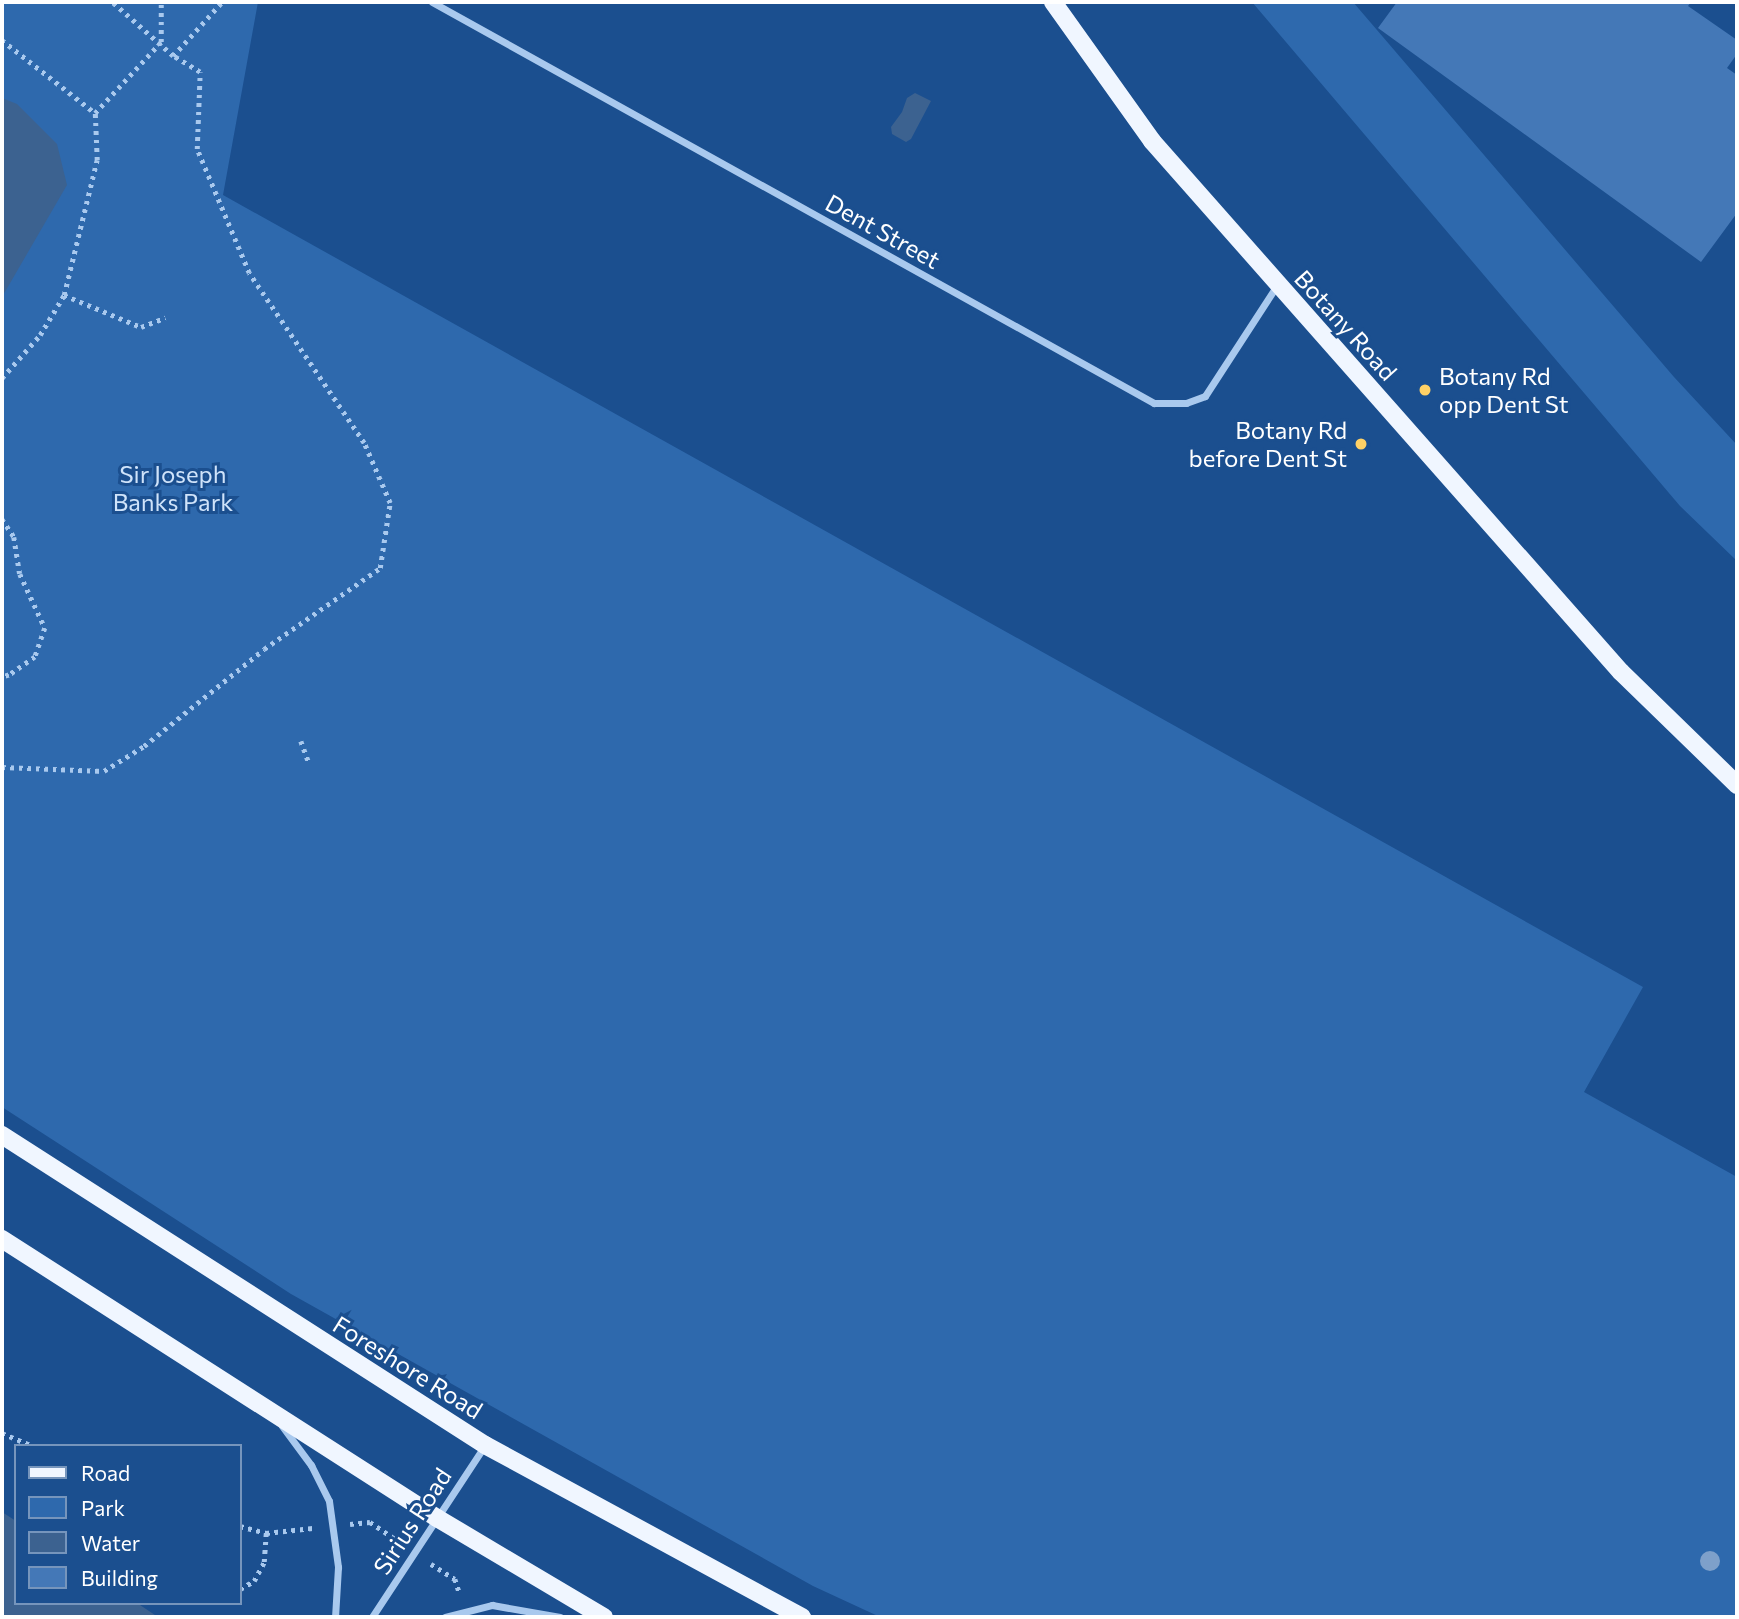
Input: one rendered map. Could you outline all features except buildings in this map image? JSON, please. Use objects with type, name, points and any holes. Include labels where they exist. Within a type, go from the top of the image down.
[{"type":"main road","name":"Botany Road","points":[[1054,2],[1152,141],[1621,672],[1737,785]]},
{"type":"main road","name":"Foreshore Road","points":[[2,1135],[485,1445],[802,1617]]},
{"type":"main road","points":[[2,1239],[437,1518],[604,1617]]},
{"type":"street","name":"Dent Street","points":[[432,2],[1154,403],[1186,403],[1205,396],[1277,284]]},
{"type":"street","name":"Sirius Road","points":[[271,1411],[311,1465],[329,1501],[338,1567],[335,1617]]},
{"type":"street","name":"Sirius Road","points":[[372,1617],[485,1445]]},
{"type":"street","points":[[445,1617],[492,1605],[560,1617]]},
{"type":"path","points":[[2,767],[104,771],[144,747],[264,649],[380,568],[390,503],[364,443],[248,273],[198,149],[200,72],[173,56],[161,42],[112,2]]},
{"type":"path","points":[[2,378],[40,335],[64,295],[97,160],[95,113],[161,42],[160,2]]},
{"type":"path","points":[[173,56],[222,2]]},
{"type":"path","points":[[2,40],[95,113]]},
{"type":"path","points":[[64,295],[141,327],[165,318]]},
{"type":"path","points":[[2,519],[14,537],[20,574],[45,628],[35,657],[9,676],[2,677]]},
{"type":"path","points":[[301,741],[309,763]]},
{"type":"path","points":[[2,1433],[27,1444]]},
{"type":"path","points":[[242,1527],[266,1533],[264,1562],[254,1581],[242,1588]]},
{"type":"green space","name":"Sir Joseph Banks Park","points":[[2,2],[258,2],[223,195],[1643,987],[1584,1092],[1737,1177],[1737,1617],[880,1617],[813,1586],[291,1294],[2,1107]]},
{"type":"green space","points":[[1252,2],[1353,2],[1674,377],[1737,445],[1737,561],[1680,506]]},
{"type":"water","points":[[915,93],[931,101],[911,139],[906,142],[892,134],[891,127],[902,112],[907,98]]},
{"type":"water","points":[[2,98],[17,104],[57,144],[67,185],[2,297]]},
{"type":"water","points":[[2,1512],[14,1520],[14,1605],[140,1605],[158,1617],[2,1617]]},
{"type":"place","name":"Botany Rd opp Dent St","points":[[1425,390]]},
{"type":"place","name":"Botany Rd before Dent St","points":[[1361,444]]}]
